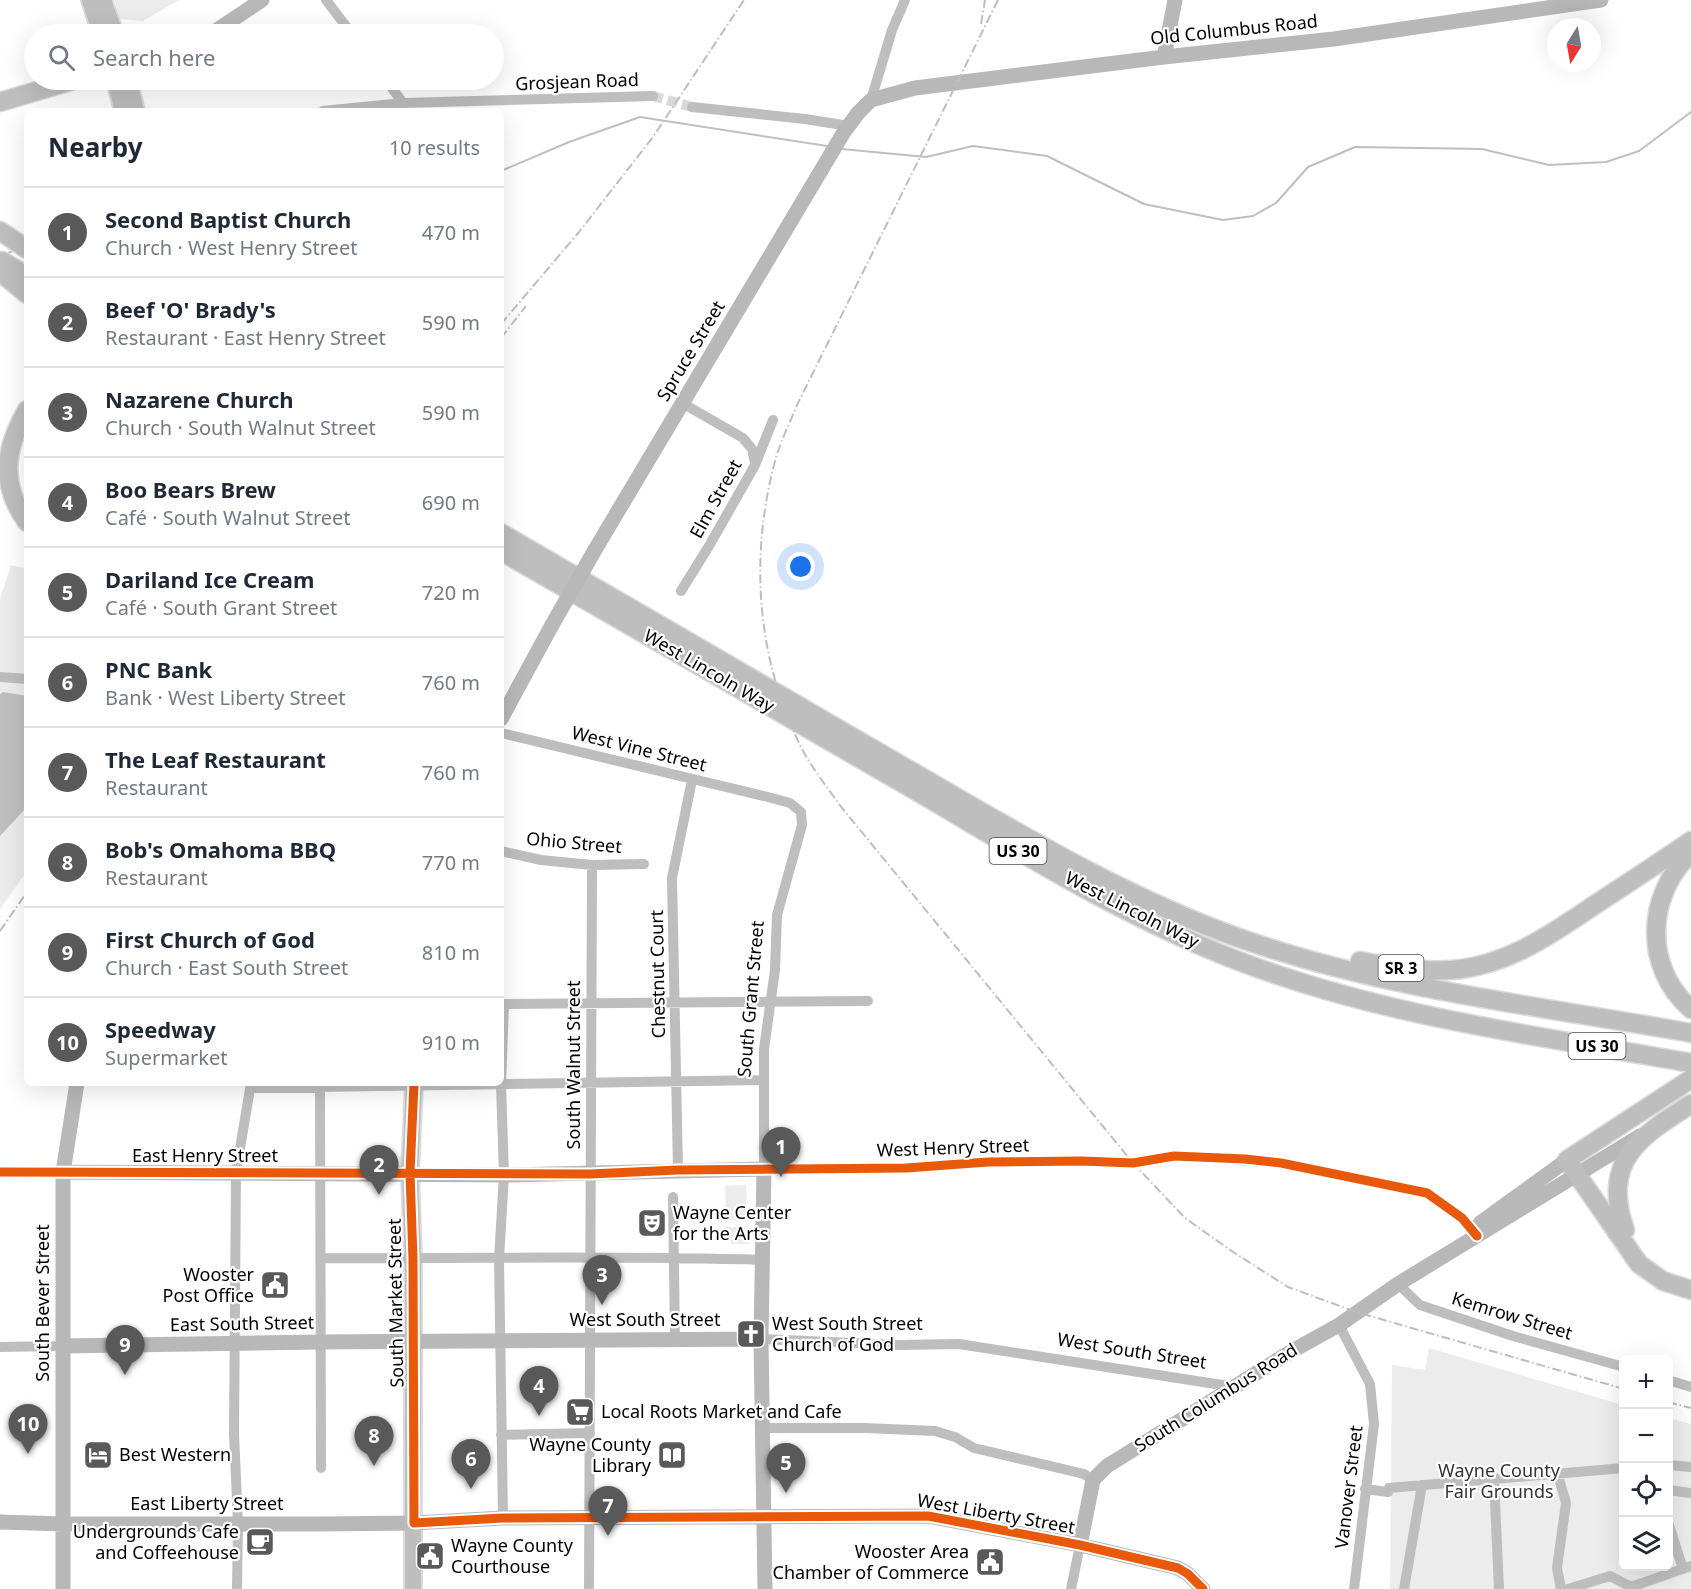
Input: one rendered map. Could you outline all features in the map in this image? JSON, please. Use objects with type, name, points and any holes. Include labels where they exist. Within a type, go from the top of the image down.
[{"type":"highway","points":[[0,91],[24,84]]},
{"type":"highway","points":[[0,102],[40,90]]},
{"type":"highway","points":[[0,231],[24,247]]},
{"type":"highway","points":[[0,243],[24,256]]},
{"type":"highway","points":[[0,260],[24,285]]},
{"type":"highway","points":[[0,272],[24,285]]},
{"type":"highway","points":[[24,416],[10,446],[7,478],[15,503],[24,517]]},
{"type":"highway","points":[[24,436],[19,448],[17,464],[18,480],[24,497]]},
{"type":"highway","name":"West Lincoln Way","points":[[504,535],[1023,836],[1128,891],[1205,925],[1263,946],[1330,966],[1487,999],[1691,1033]]},
{"type":"highway","name":"West Lincoln Way","points":[[504,553],[1025,855],[1148,921],[1235,960],[1310,985],[1372,1002],[1504,1030],[1691,1063]]},
{"type":"highway","name":"SR 3","points":[[1092,872],[1209,919],[1295,945],[1391,966],[1424,970],[1453,970],[1495,961],[1532,945],[1691,841]]},
{"type":"highway","points":[[1691,853],[1673,872],[1663,892],[1656,920],[1655,936],[1657,951],[1668,981],[1691,1009]]},
{"type":"highway","points":[[1504,1030],[1540,1042],[1691,1070]]},
{"type":"highway","name":"South Columbus Road","points":[[1575,1165],[1691,1079]]},
{"type":"highway","name":"South Columbus Road","points":[[1650,1130],[1691,1104]]},
{"type":"highway","points":[[1625,1230],[1617,1203],[1621,1172],[1632,1147],[1650,1130]]},
{"type":"highway","points":[[1575,1165],[1643,1255],[1672,1275],[1691,1281]]},
{"type":"highway","points":[[1575,1165],[1640,1264],[1663,1281],[1691,1290]]},
{"type":"main road","points":[[90,0],[98,24]]},
{"type":"main road","points":[[103,0],[111,24]]},
{"type":"main road","points":[[226,24],[262,0]]},
{"type":"main road","points":[[1164,57],[1175,0]]},
{"type":"main road","name":"Old Columbus Road","points":[[871,100],[915,88],[1164,57],[1345,38],[1601,0]]},
{"type":"main road","points":[[118,90],[122,108]]},
{"type":"main road","points":[[131,90],[135,108]]},
{"type":"main road","name":"Spruce Street","points":[[505,703],[819,174],[858,112],[871,100]]},
{"type":"main road","name":"South Bever Street","points":[[63,1589],[63,1172],[77,1086]]},
{"type":"main road","name":"South Market Street","points":[[414,1086],[410,1173],[414,1589]]},
{"type":"main road","name":"South Columbus Road","points":[[1092,1480],[1099,1472],[1124,1456],[1339,1325],[1575,1165],[1650,1130]]},
{"type":"main road","name":"West Henry Street","points":[[410,1173],[504,1175],[764,1169]]},
{"type":"main road","name":"South Grant Street","points":[[764,1169],[762,1339],[765,1589]]},
{"type":"main road","name":"East Henry Street","points":[[63,1172],[410,1173]]},
{"type":"main road","name":"West South Street","points":[[413,1342],[762,1339]]},
{"type":"main road","name":"East South Street","points":[[62,1346],[413,1342]]},
{"type":"main road","points":[[1080,1545],[1092,1480]]},
{"type":"main road","name":"West Liberty Street","points":[[414,1523],[502,1518],[928,1516],[1080,1545],[1178,1568],[1188,1574],[1203,1589]]},
{"type":"main road","name":"East Liberty Street","points":[[0,1522],[63,1524],[414,1523]]},
{"type":"street","points":[[326,0],[344,24]]},
{"type":"street","name":"Spruce Street","points":[[871,100],[892,30],[904,0]]},
{"type":"street","points":[[393,90],[403,103]]},
{"type":"street","name":"Grosjean Road","points":[[353,108],[403,103],[653,96]]},
{"type":"street","points":[[692,107],[805,119],[847,129]]},
{"type":"street","points":[[682,403],[742,438],[752,449],[755,465]]},
{"type":"street","name":"Elm Street","points":[[681,591],[755,465],[772,420]]},
{"type":"street","points":[[0,677],[24,680]]},
{"type":"street","name":"West Vine Street","points":[[504,734],[768,797]]},
{"type":"street","name":"Chestnut Court","points":[[678,1170],[672,878],[692,780]]},
{"type":"street","name":"South Grant Street","points":[[764,1169],[764,1049],[775,970],[777,915],[802,825],[801,812],[790,803],[768,797]]},
{"type":"street","name":"Ohio Street","points":[[504,852],[541,860],[592,865],[644,864]]},
{"type":"street","name":"South Walnut Street","points":[[589,1589],[592,865]]},
{"type":"street","points":[[504,1004],[868,1001]]},
{"type":"street","points":[[504,1085],[764,1080]]},
{"type":"street","points":[[237,1589],[238,1524],[234,1433],[236,1172],[251,1086]]},
{"type":"street","points":[[320,1086],[321,1468]]},
{"type":"street","points":[[501,1086],[504,1175],[499,1259],[502,1518]]},
{"type":"street","name":"West Henry Street","points":[[764,1169],[906,1168],[988,1162],[1133,1163],[1174,1156],[1281,1162],[1427,1193],[1462,1218],[1474,1233]]},
{"type":"street","name":"East Henry Street","points":[[0,1172],[63,1172]]},
{"type":"street","points":[[673,1197],[675,1340]]},
{"type":"street","points":[[322,1258],[499,1259],[591,1256],[764,1260]]},
{"type":"street","name":"Kemrow Street","points":[[1398,1284],[1420,1305],[1513,1336],[1619,1366]]},
{"type":"street","name":"Vanover Street","points":[[1339,1325],[1370,1384],[1374,1424],[1354,1589]]},
{"type":"street","name":"West South Street","points":[[762,1339],[898,1345],[959,1344],[1235,1387]]},
{"type":"street","name":"East South Street","points":[[0,1347],[62,1346]]},
{"type":"street","points":[[1673,1382],[1691,1387]]},
{"type":"street","points":[[763,1428],[935,1431],[955,1437],[974,1448],[1084,1474],[1092,1480]]},
{"type":"street","points":[[501,1435],[590,1433]]},
{"type":"street","points":[[1673,1465],[1691,1467]]},
{"type":"street","points":[[1365,1489],[1388,1492],[1389,1488],[1619,1468]]},
{"type":"street","points":[[1558,1475],[1566,1503],[1557,1568],[1561,1589]]},
{"type":"street","points":[[1494,1479],[1499,1589]]},
{"type":"street","points":[[1404,1589],[1422,1485]]},
{"type":"street","points":[[1673,1490],[1691,1492]]},
{"type":"street","points":[[1568,1589],[1610,1576],[1631,1587],[1687,1568],[1673,1534]]},
{"type":"street","points":[[1071,1589],[1080,1545]]},
{"type":"green space","points":[[114,0],[179,0],[143,21],[120,19]]},
{"type":"green space","points":[[11,565],[24,568],[24,875],[0,909],[0,599]]},
{"type":"green space","points":[[746,1185],[747,1220],[726,1220],[725,1186]]},
{"type":"green space","points":[[725,1227],[749,1227],[749,1244],[731,1244],[731,1241],[724,1241],[721,1233]]},
{"type":"green space","name":"Wayne County Fair Grounds","points":[[1429,1348],[1619,1404],[1619,1571],[1673,1571],[1673,1419],[1691,1424],[1691,1589],[1390,1589],[1392,1365],[1425,1370]]},
{"type":"shaded area","points":[[3,692],[24,696],[24,810],[0,836],[0,694]]},
{"type":"waterway","points":[[842,149],[926,157],[973,146],[1047,156],[1144,204],[1223,220],[1253,216],[1276,203],[1308,167],[1355,147],[1482,149],[1549,165],[1606,162],[1639,151],[1691,112]]},
{"type":"waterway","points":[[504,170],[569,142],[640,117],[827,146]]},
{"type":"waterway","points":[[5,255],[16,249]]},
{"type":"tunnel","points":[[653,96],[692,107]]},
{"type":"railway","points":[[504,320],[579,232],[653,137],[744,0]]},
{"type":"railway","points":[[981,24],[985,0]]},
{"type":"railway","points":[[998,0],[797,405],[775,461],[762,532],[760,568],[762,604],[766,639],[774,675],[803,752],[842,808],[1133,1163],[1185,1218],[1288,1287],[1356,1312],[1619,1388]]},
{"type":"railway","points":[[504,334],[526,306]]},
{"type":"railway","points":[[0,931],[24,896]]},
{"type":"railway","points":[[1673,1403],[1691,1408]]},
{"type":"cycle path","points":[[414,1086],[410,1173],[413,1259],[414,1523],[503,1518],[928,1516],[1080,1545],[1178,1568],[1188,1574],[1203,1589]]},
{"type":"cycle path","points":[[0,1172],[590,1174],[678,1170],[906,1168],[988,1162],[1133,1163],[1174,1156],[1245,1159],[1281,1163],[1427,1193],[1462,1218],[1477,1236]]},
{"type":"place","name":"Second Baptist Church","points":[[781,1177]]},
{"type":"place","name":"Beef 'O' Brady's","points":[[379,1195]]},
{"type":"place","name":"Wayne Center for the Arts","points":[[652,1223]]},
{"type":"place","name":"Wooster Post Office","points":[[275,1285]]},
{"type":"place","name":"Nazarene Church","points":[[602,1305]]},
{"type":"place","name":"West South Street Church of God","points":[[751,1334]]},
{"type":"place","name":"First Church of God","points":[[125,1375]]},
{"type":"place","name":"Local Roots Market and Cafe","points":[[580,1412]]},
{"type":"place","name":"Boo Bears Brew","points":[[539,1416]]},
{"type":"place","name":"Speedway","points":[[28,1454]]},
{"type":"place","name":"Best Western","points":[[98,1455]]},
{"type":"place","name":"Wayne County Library","points":[[672,1455]]},
{"type":"place","name":"Bob's Omahoma BBQ","points":[[374,1466]]},
{"type":"place","name":"PNC Bank","points":[[471,1489]]},
{"type":"place","name":"Dariland Ice Cream","points":[[786,1493]]},
{"type":"place","name":"The Leaf Restaurant","points":[[608,1536]]},
{"type":"place","name":"Undergrounds Cafe and Coffeehouse","points":[[260,1542]]},
{"type":"place","name":"Wayne County Courthouse","points":[[430,1556]]},
{"type":"place","name":"Wooster Area Chamber of Commerce","points":[[990,1562]]}]
